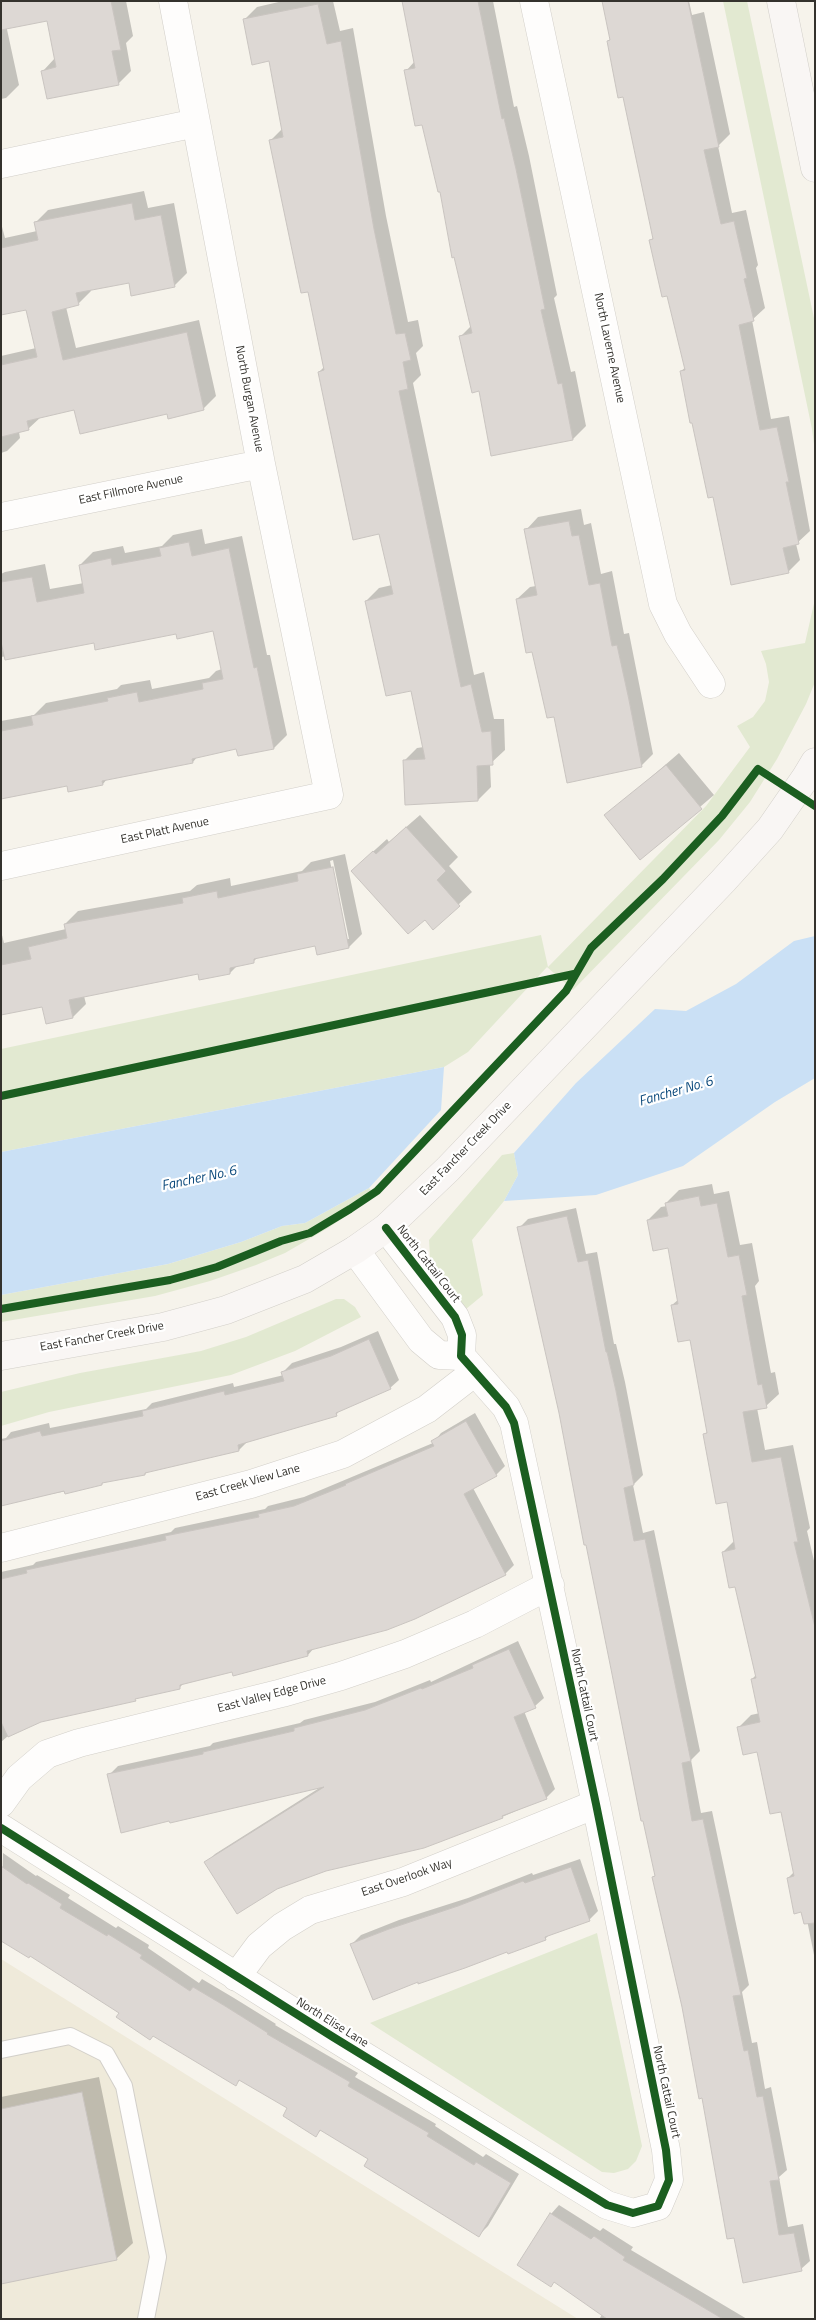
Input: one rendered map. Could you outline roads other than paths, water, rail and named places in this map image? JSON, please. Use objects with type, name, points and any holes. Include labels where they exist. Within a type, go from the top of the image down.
[{"type":"street","name":"North Burgan Avenue","points":[[173,1],[261,464],[329,795]]},
{"type":"street","name":"North Laverne Avenue","points":[[534,1],[664,604],[678,634],[711,684]]},
{"type":"street","points":[[781,1],[815,168]]},
{"type":"street","points":[[1,164],[196,124]]},
{"type":"street","name":"East Fillmore Avenue","points":[[1,517],[261,464]]},
{"type":"street","name":"East Fancher Creek Drive","points":[[1,1356],[163,1327],[226,1310],[305,1279],[356,1250],[386,1228],[448,1169],[723,881],[770,829],[812,774]]},
{"type":"street","name":"East Platt Avenue","points":[[1,866],[329,795]]},
{"type":"street","name":"North Cattail Court","points":[[386,1228],[455,1317],[462,1335],[468,1364],[506,1407],[514,1423],[596,1804],[666,2150],[669,2180],[658,2206]]},
{"type":"street","points":[[356,1250],[421,1340],[439,1355],[468,1364]]},
{"type":"street","name":"East Creek View Lane","points":[[1,1548],[251,1484],[342,1454],[427,1409],[468,1364]]},
{"type":"street","name":"East Valley Edge Drive","points":[[1,1803],[19,1778],[47,1754],[80,1743],[282,1693],[341,1676],[405,1654],[475,1624],[550,1585]]},
{"type":"street","name":"East Overlook Way","points":[[236,1977],[260,1946],[282,1927],[310,1910],[412,1878],[596,1804]]},
{"type":"street","name":"North Elise Lane","points":[[1,1828],[236,1977],[606,2205],[633,2213],[658,2206]]},
{"type":"lane","points":[[1,2050],[70,2036],[106,2054],[124,2086],[158,2257],[146,2319]]},
{"type":"water","name":"Fancher No. 6","points":[[815,936],[815,1078],[775,1102],[683,1166],[596,1195],[504,1201],[518,1175],[514,1153],[576,1083],[655,1009],[686,1011],[736,984],[794,941]]},
{"type":"water","name":"Fancher No. 6","points":[[444,1067],[441,1110],[369,1188],[305,1223],[282,1226],[241,1242],[168,1264],[1,1295],[1,1152]]}]
